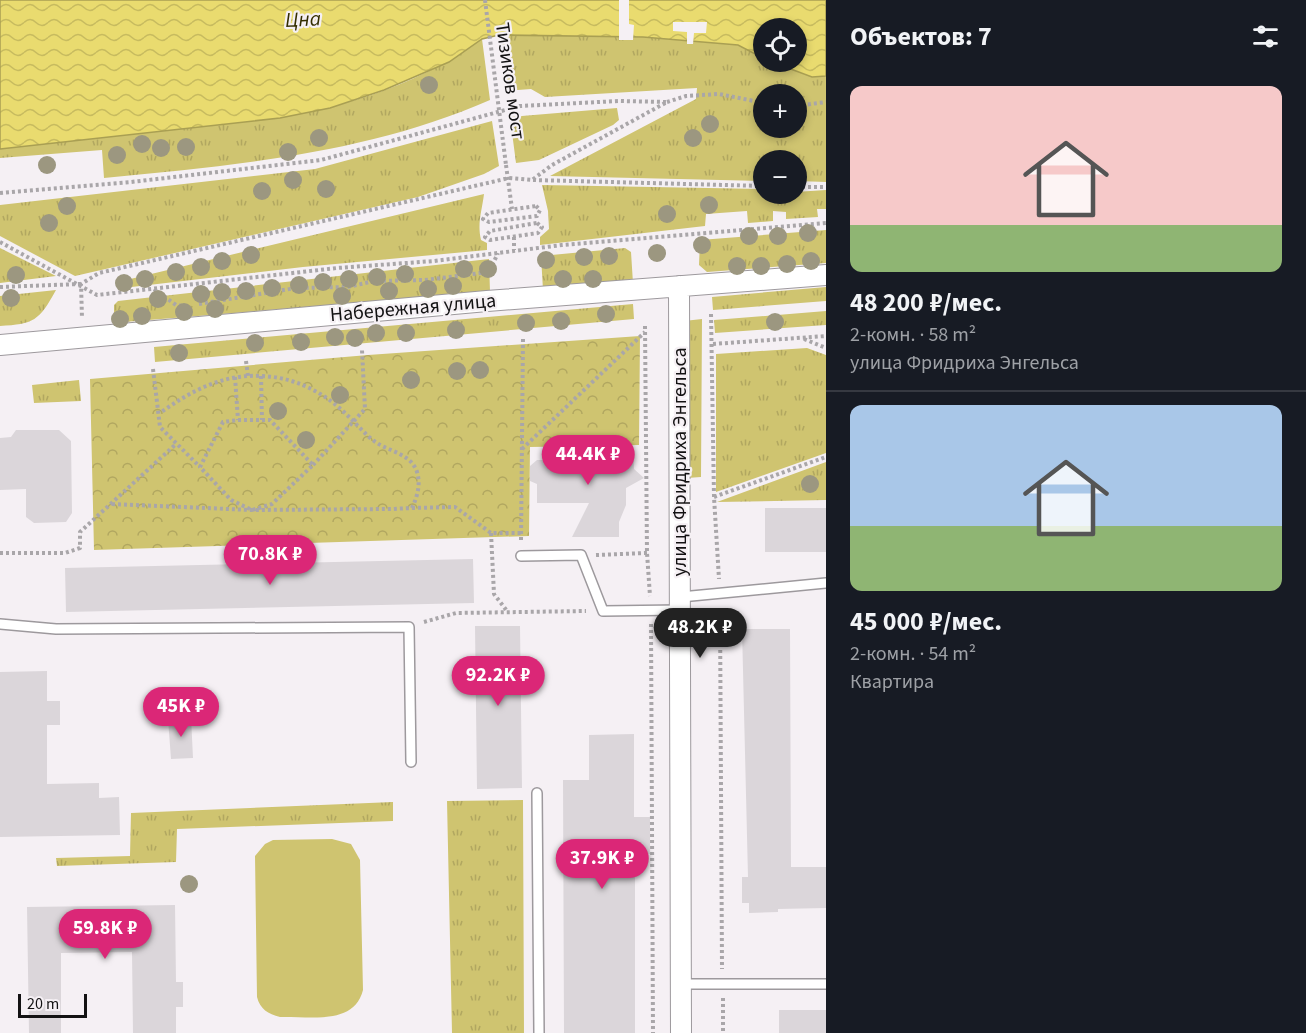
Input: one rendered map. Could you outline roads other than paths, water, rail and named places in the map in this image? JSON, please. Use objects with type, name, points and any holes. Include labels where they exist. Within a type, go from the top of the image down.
[{"type":"street","name":"Набережная улица","points":[[0,345],[826,275]]},
{"type":"street","name":"улица Фридриха Энгельса","points":[[679,286],[681,1033]]},
{"type":"lane","points":[[521,556],[581,555],[603,611],[651,610],[720,593],[826,583]]},
{"type":"lane","points":[[0,624],[56,629],[409,627],[411,762]]},
{"type":"lane","points":[[537,794],[539,1033]]},
{"type":"lane","points":[[681,984],[826,984]]},
{"type":"water","name":"Цна","points":[[0,0],[826,0],[826,76],[812,77],[799,72],[807,72],[807,18],[753,18],[753,53],[738,45],[643,37],[499,35],[482,39],[449,62],[384,90],[330,108],[280,118],[0,149]]}]
